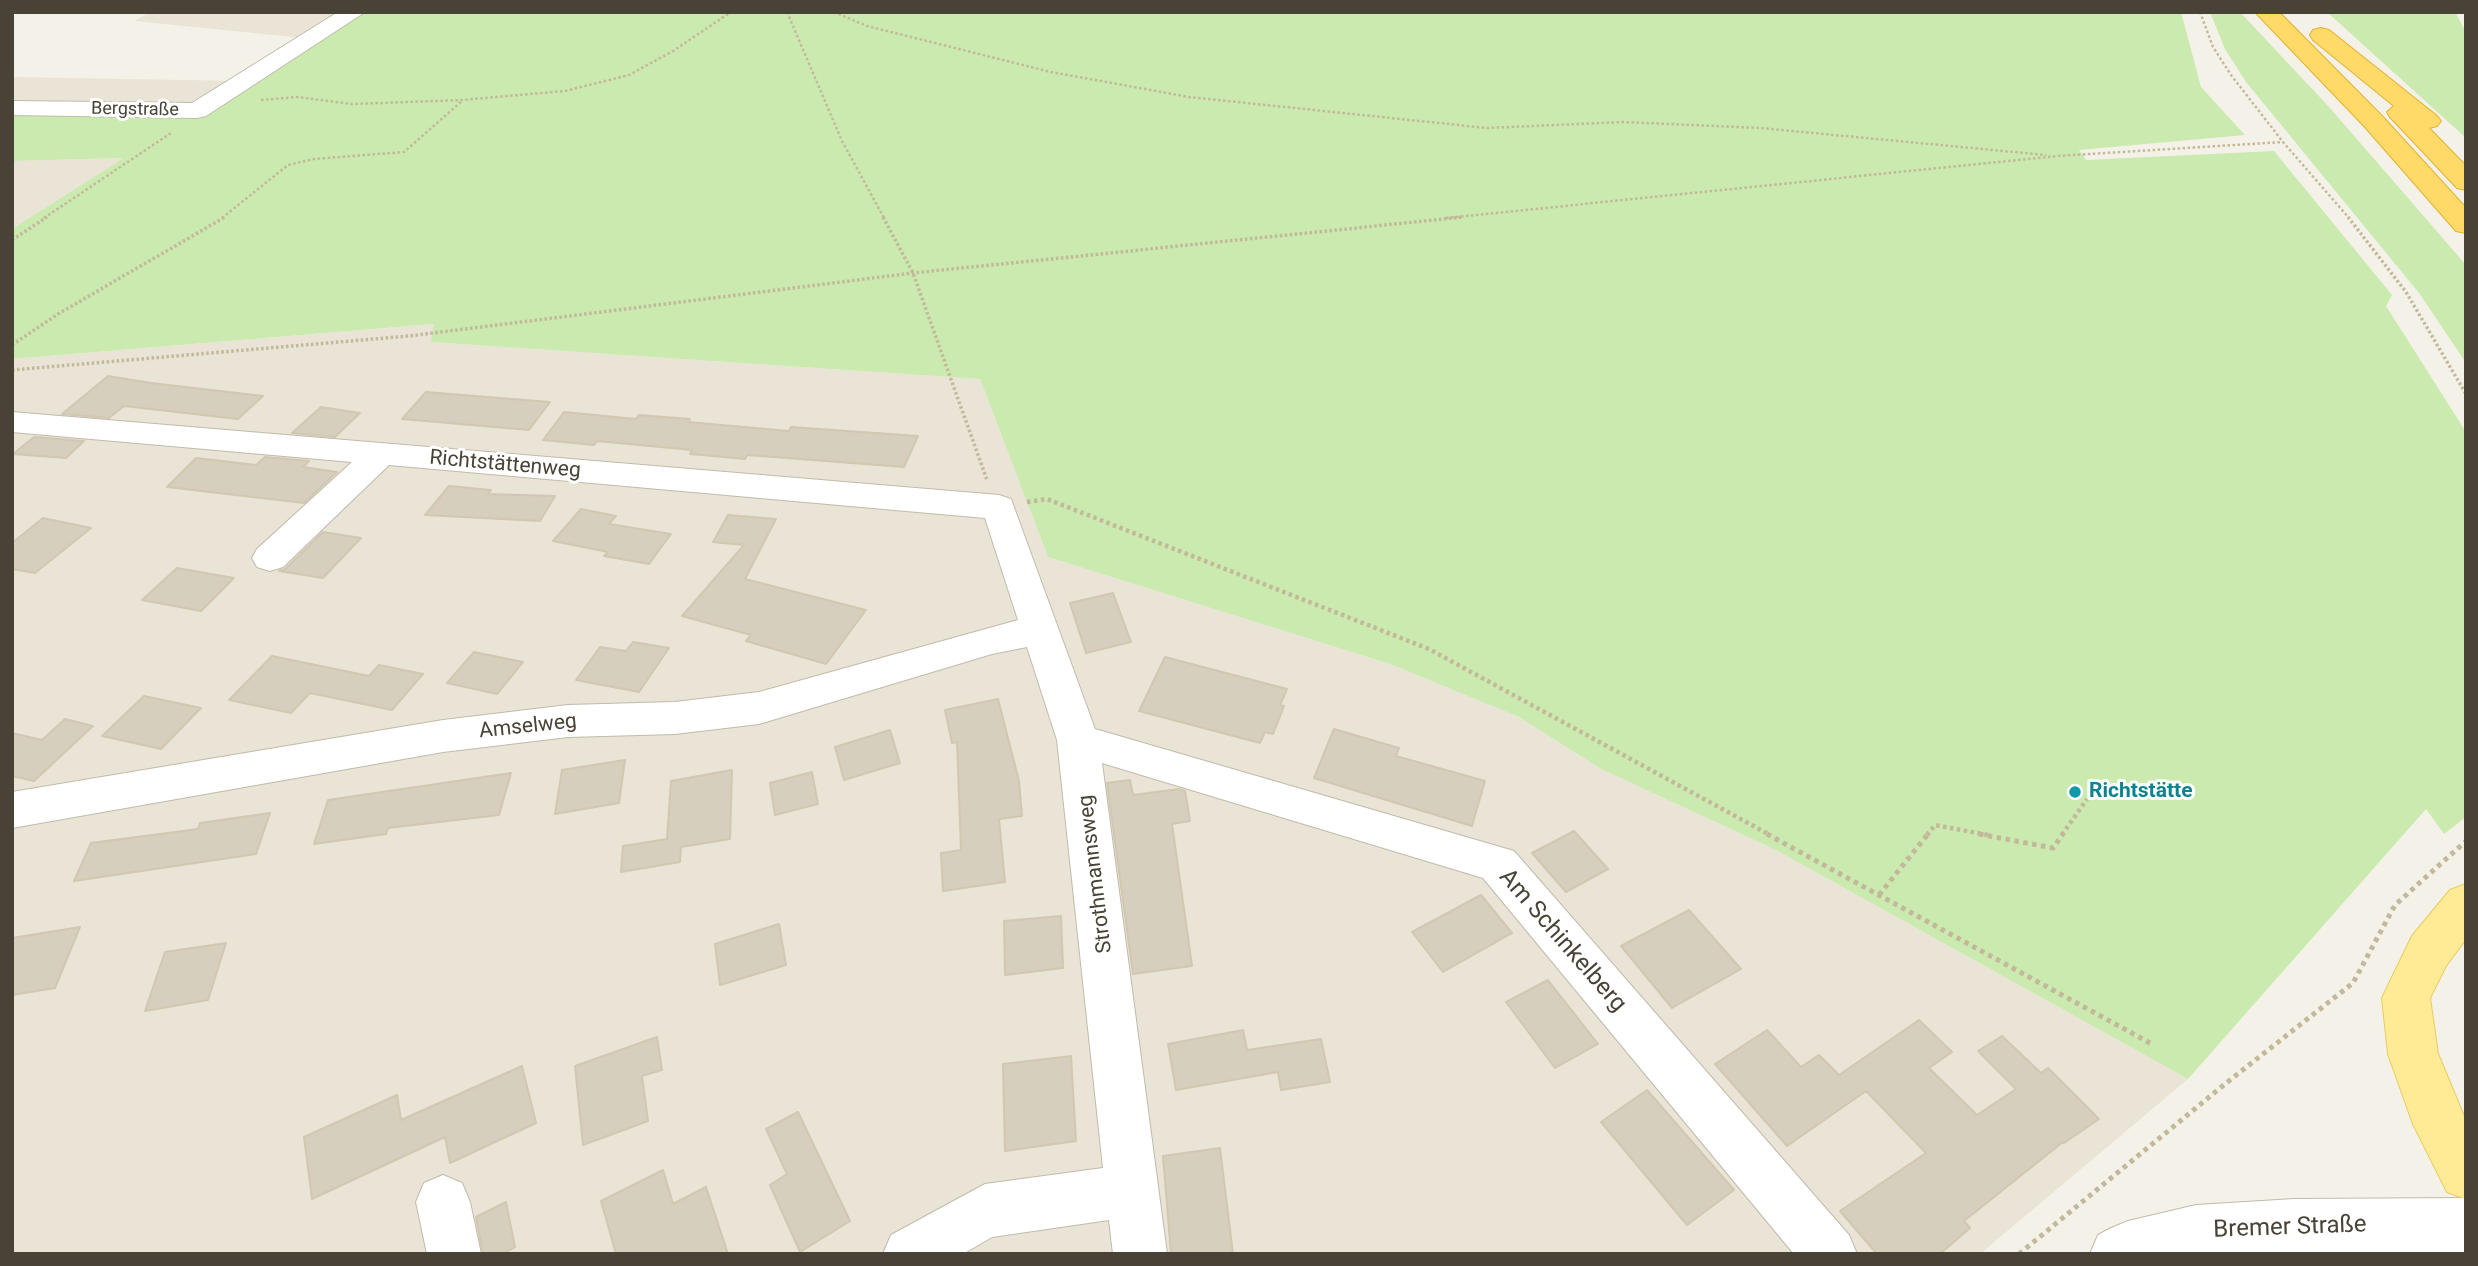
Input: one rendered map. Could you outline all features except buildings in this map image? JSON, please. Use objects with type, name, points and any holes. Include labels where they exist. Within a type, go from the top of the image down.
[{"type":"highway","points":[[2266,12],[2374,122],[2466,225]]},
{"type":"highway","points":[[2466,152],[2313,27],[2466,183]]},
{"type":"main road","points":[[2466,904],[2429,951],[2406,998],[2413,1054],[2439,1124],[2466,1173]]},
{"type":"street","name":"Bergstraße","points":[[12,108],[197,111],[354,12]]},
{"type":"street","name":"Richtstättenweg","points":[[12,422],[999,507]]},
{"type":"street","points":[[270,558],[380,455]]},
{"type":"street","name":"Strothmannsweg","points":[[999,507],[1078,740],[1140,1254]]},
{"type":"street","name":"Amselweg","points":[[12,810],[443,736],[568,721],[675,718],[760,708],[992,640],[1039,630]]},
{"type":"street","name":"Am Schinkelberg","points":[[1078,740],[1498,864],[1830,1254]]},
{"type":"street","points":[[911,1254],[985,1211],[1132,1190]]},
{"type":"street","points":[[443,1202],[454,1254]]},
{"type":"street","name":"Bremer Straße","points":[[2117,1254],[2128,1248],[2196,1231],[2294,1226],[2466,1225]]},
{"type":"path","points":[[12,240],[189,121],[197,111],[250,100],[297,97],[352,104],[462,100],[565,92],[629,75],[673,51],[732,12]]},
{"type":"path","points":[[787,12],[842,141],[913,273],[999,507],[1047,499],[1429,649],[2150,1043]]},
{"type":"path","points":[[834,12],[867,26],[1051,72],[1189,97],[1487,128],[1623,122],[1760,128],[2057,156]]},
{"type":"path","points":[[2200,12],[2213,47],[2231,75],[2283,142],[2346,214],[2406,292],[2466,394]]},
{"type":"path","points":[[12,345],[58,314],[108,288],[219,222],[288,165],[314,159],[404,152],[444,119],[462,100]]},
{"type":"path","points":[[12,370],[409,336],[913,273],[2057,156],[2283,142]]},
{"type":"path","points":[[1879,895],[1935,825],[2053,848],[2087,799]]},
{"type":"path","points":[[2019,1254],[2353,982],[2395,905],[2466,841]]},
{"type":"shaded area","points":[[150,12],[354,12],[313,39],[134,21]]},
{"type":"shaded area","points":[[12,77],[244,81],[197,111],[12,112]]},
{"type":"shaded area","points":[[125,158],[12,229],[12,161]]},
{"type":"shaded area","points":[[435,324],[432,342],[980,379],[1048,557],[1390,664],[1519,717],[1601,769],[1776,850],[2188,1079],[1980,1254],[12,1254],[12,359]]},
{"type":"green space","points":[[354,12],[2181,12],[2201,87],[2245,135],[2079,150],[2086,160],[2274,151],[2392,295],[2386,306],[2466,432],[2466,817],[2444,834],[2426,809],[2188,1079],[1776,850],[1601,769],[1519,717],[1390,664],[1048,557],[980,379],[431,342],[434,324],[12,359],[12,229],[124,158],[12,161],[12,112],[197,111]]},
{"type":"green space","points":[[2210,12],[2240,12],[2330,108],[2466,265],[2466,363],[2419,293],[2246,82],[2225,49]]},
{"type":"green space","points":[[2327,12],[2455,12],[2466,32],[2466,138]]},
{"type":"place","name":"Richtstätte","points":[[2075,792]]}]
